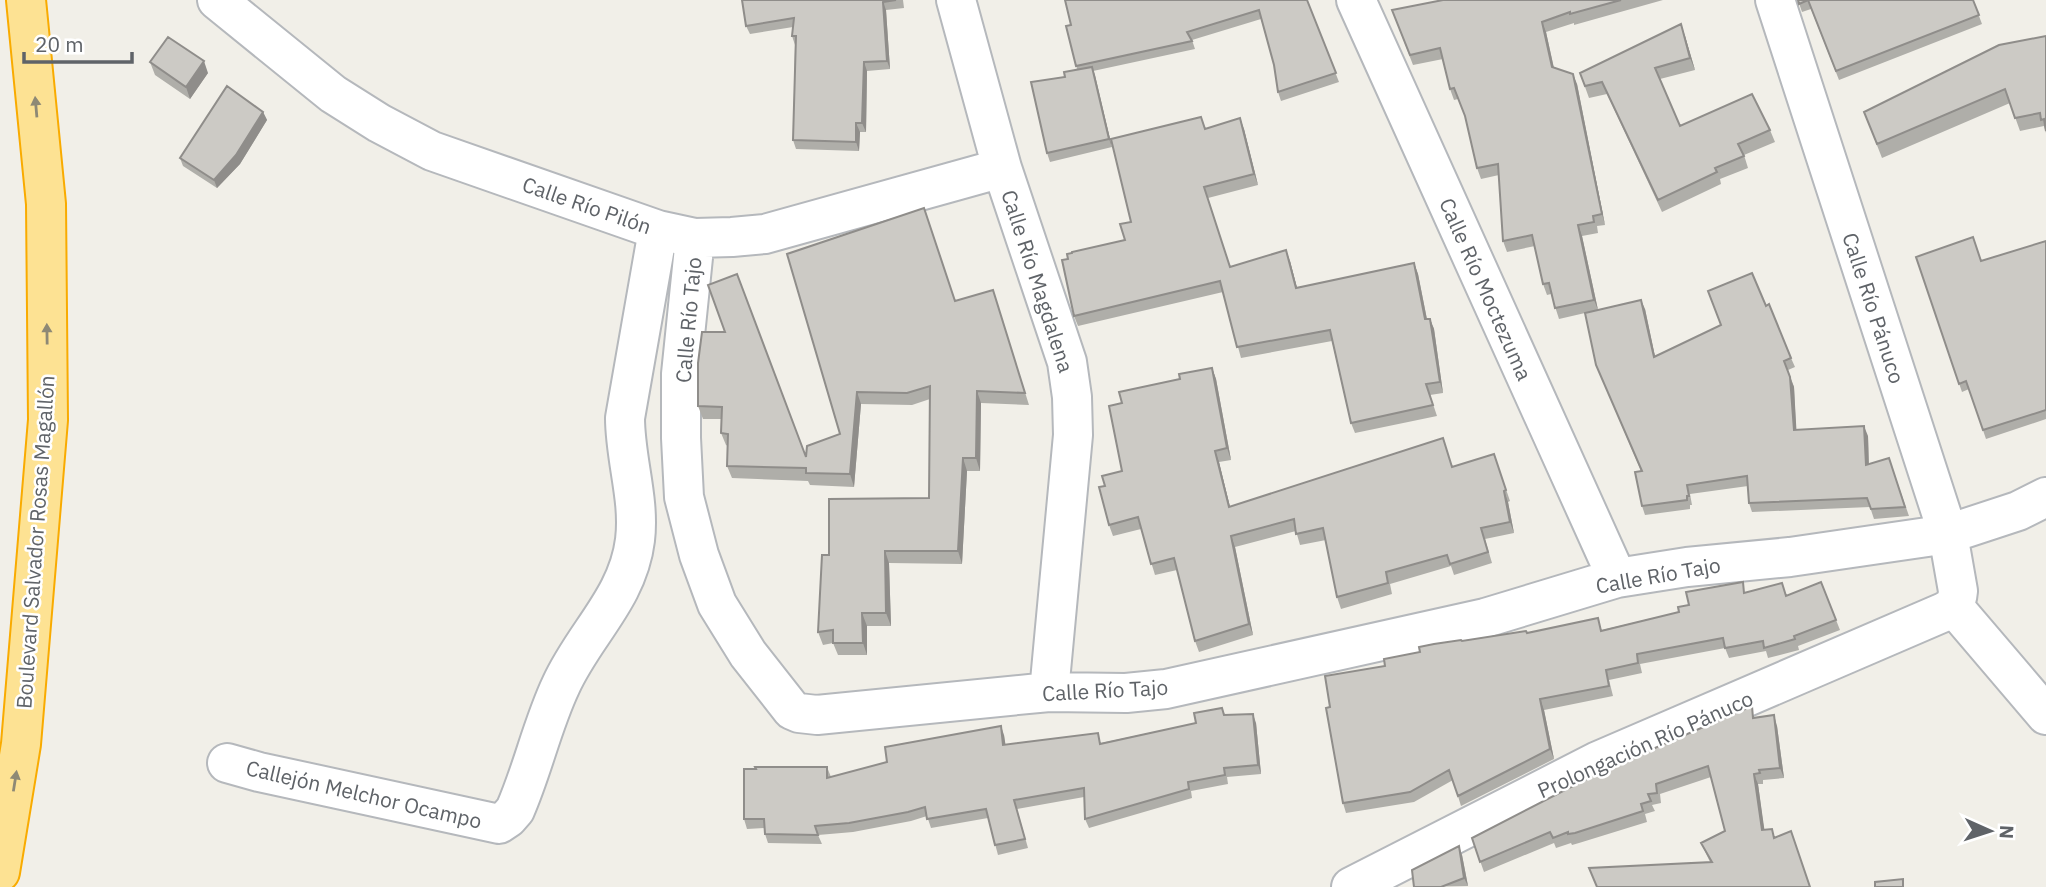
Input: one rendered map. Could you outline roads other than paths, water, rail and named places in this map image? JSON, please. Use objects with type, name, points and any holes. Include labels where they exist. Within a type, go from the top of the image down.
[{"type":"highway","name":"Boulevard Salvador Rosas Magallón","points":[[0,872],[21,744],[48,420],[46,204],[26,0]]},
{"type":"street","name":"Calle Río Pilón","points":[[217,0],[333,94],[379,123],[432,151],[658,230],[695,238],[765,233],[1002,168]]},
{"type":"street","name":"Calle Río Magdalena","points":[[957,0],[1002,168],[1067,362],[1072,397],[1073,435],[1049,692]]},
{"type":"street","name":"Calle Río Moctezuma","points":[[1356,0],[1617,578]]},
{"type":"street","name":"Calle Río Pánuco","points":[[1775,0],[1948,534],[1958,591],[1958,599],[1949,610]]},
{"type":"street","name":"Callejón Melchor Ocampo","points":[[227,763],[499,824],[515,810],[560,685],[610,608],[627,573],[635,541],[636,518],[625,418],[658,230]]},
{"type":"street","name":"Calle Río Tajo","points":[[695,238],[681,374],[684,497],[699,555],[717,604],[748,654],[792,710],[799,713],[817,715],[1049,692],[1126,693],[1166,689],[1485,618],[1617,578],[1948,534],[2037,512]]},
{"type":"street","points":[[1949,610],[2046,715]]},
{"type":"street","name":"Prolongación Río Pánuco","points":[[1351,887],[1598,761],[1949,610]]}]
